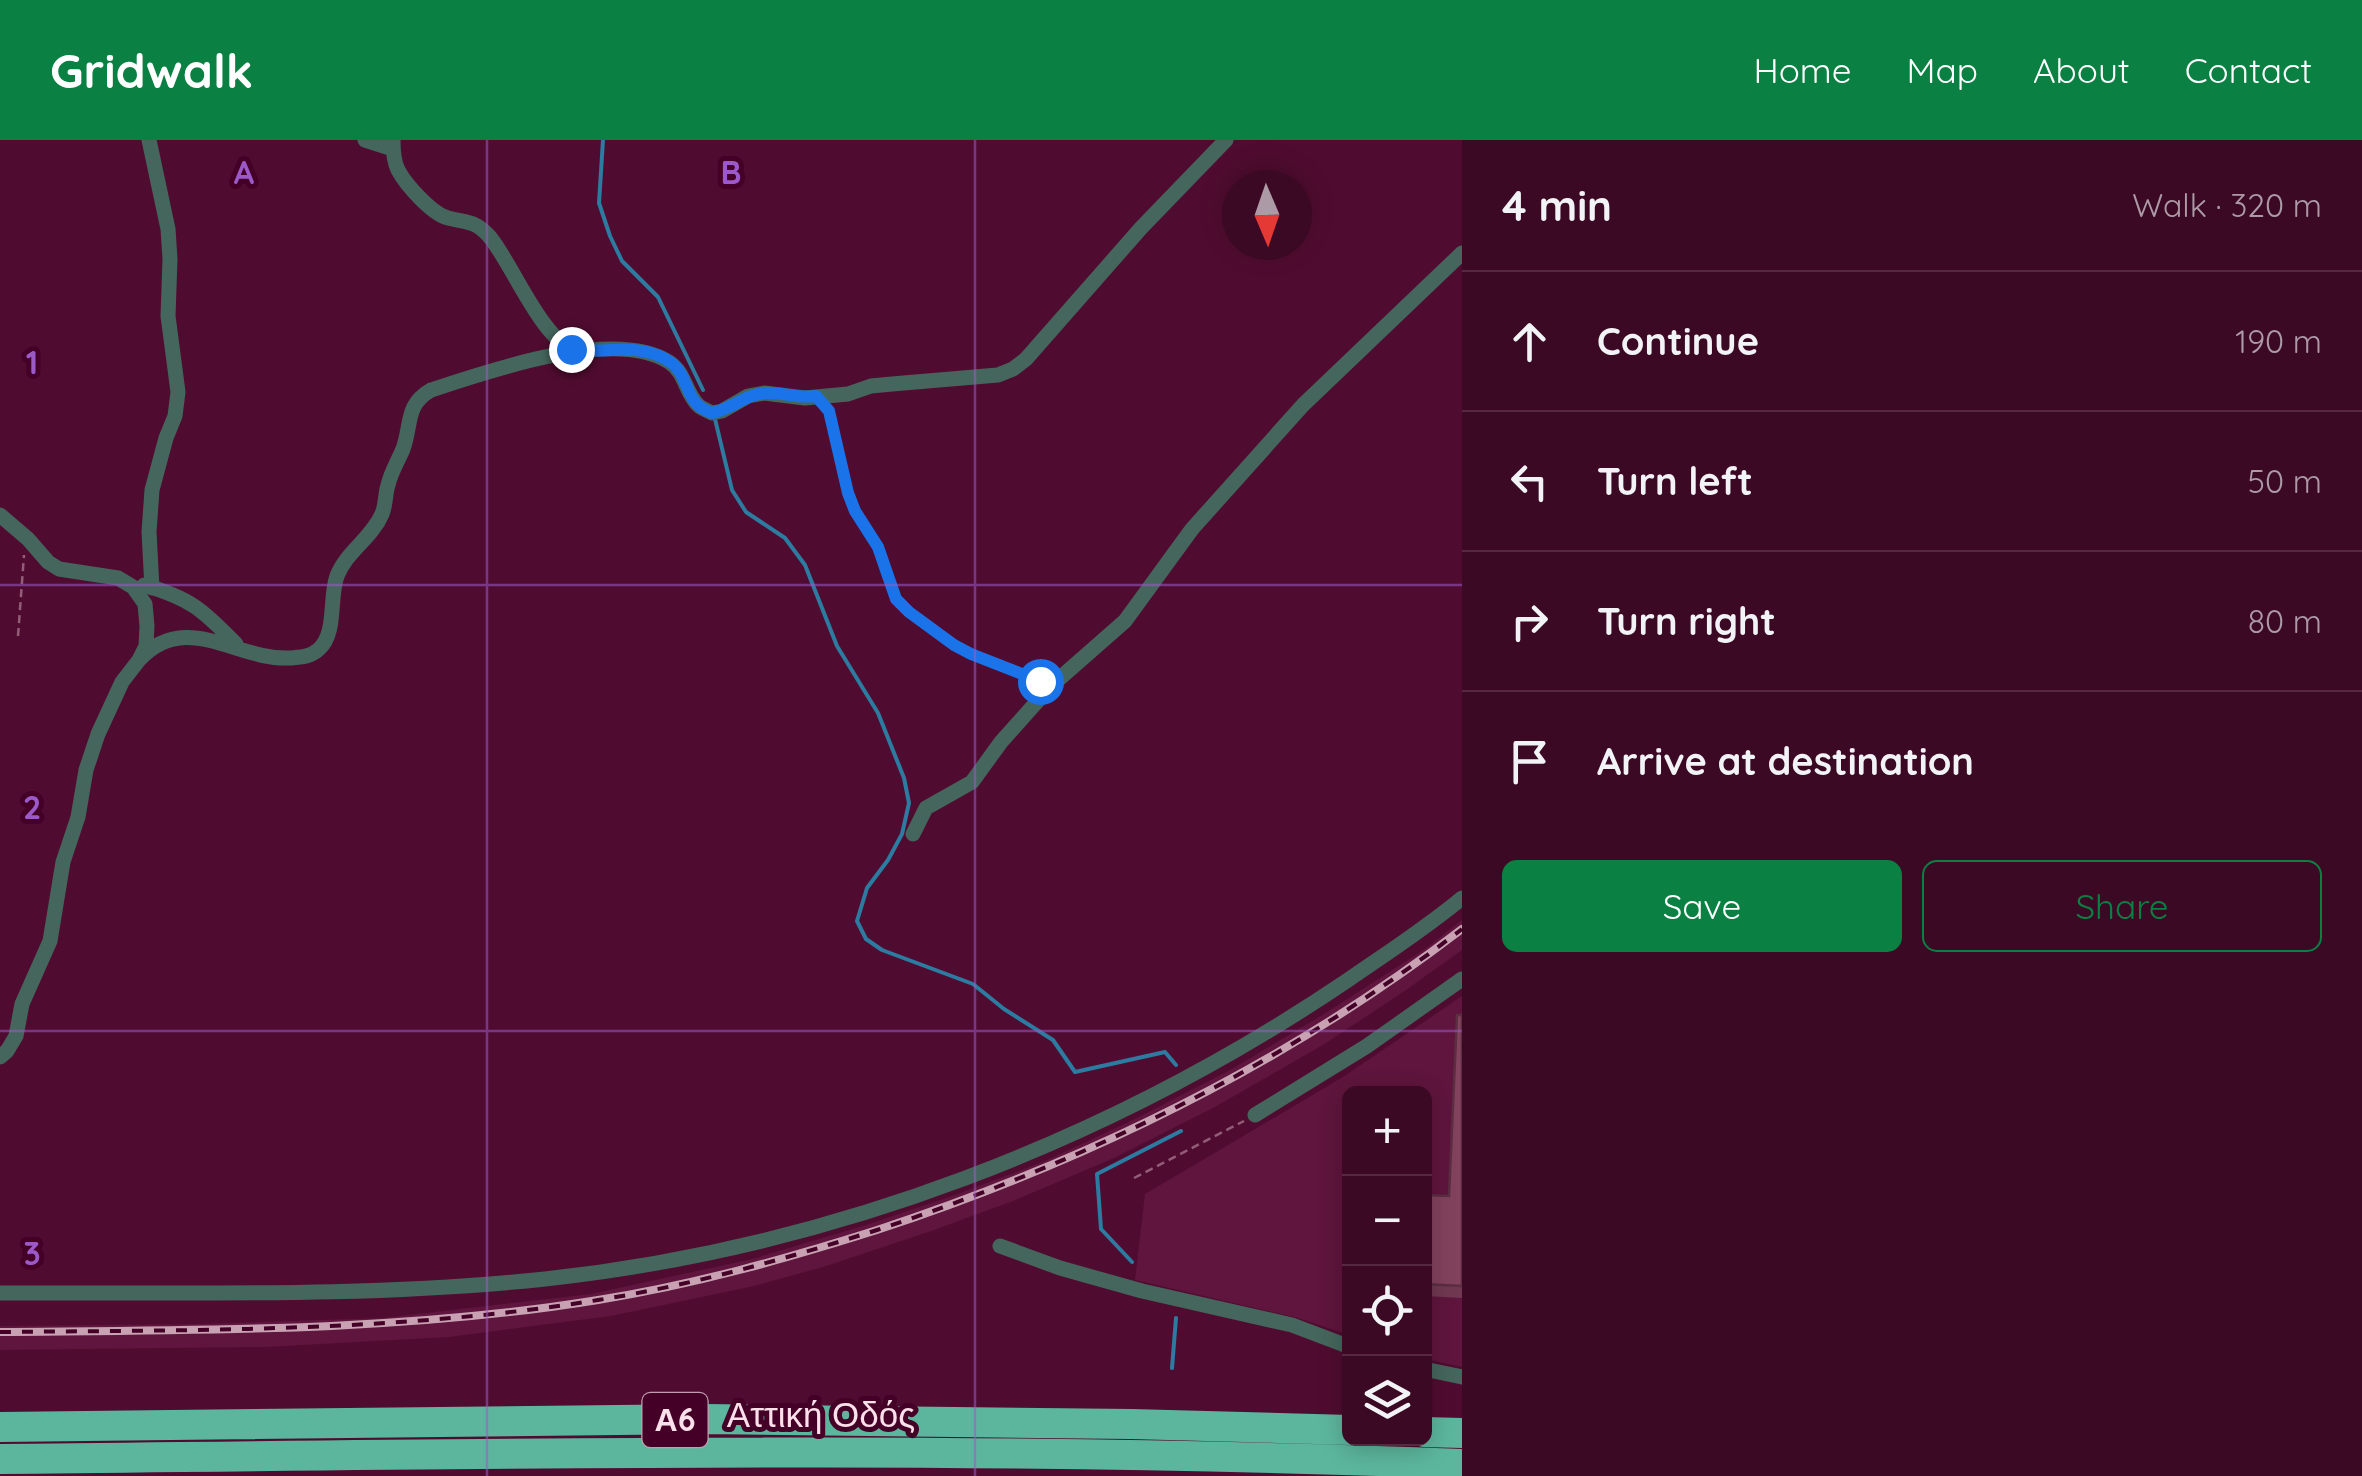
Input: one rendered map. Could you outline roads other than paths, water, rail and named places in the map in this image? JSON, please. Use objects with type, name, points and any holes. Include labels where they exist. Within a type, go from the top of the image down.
[{"type":"highway","name":"Αττική Οδός","points":[[0,1427],[704,1420],[1342,1430]]},
{"type":"highway","points":[[1432,1432],[1462,1433]]},
{"type":"highway","name":"Αττική Οδός","points":[[0,1459],[703,1452],[1132,1454],[1462,1464]]},
{"type":"street","points":[[149,140],[168,229],[168,316],[178,392],[152,490],[148,551],[152,588]]},
{"type":"street","points":[[365,140],[393,144],[397,169],[435,213],[479,226],[492,239],[559,342],[584,352]]},
{"type":"street","points":[[0,1057],[16,1036],[22,1004],[50,941],[63,862],[78,817],[86,770],[122,682],[152,645],[170,640],[216,640],[275,659],[305,657],[320,649],[328,634],[338,571],[372,532],[384,511],[392,470],[403,449],[412,409],[419,397],[444,386],[556,354],[630,349],[654,354],[673,364],[698,405],[712,413],[764,393],[805,398],[848,394],[871,386],[998,375],[1026,359],[1141,228],[1226,140]]},
{"type":"street","points":[[913,834],[926,808],[972,782],[1001,742],[1052,686],[1124,621],[1192,529],[1303,404],[1462,253]]},
{"type":"street","points":[[530,361],[540,354],[547,327]]},
{"type":"street","points":[[0,515],[60,569],[118,578],[191,602],[238,647]]},
{"type":"street","points":[[118,578],[133,587],[144,604],[146,646],[139,660]]},
{"type":"street","points":[[0,1293],[462,1286],[624,1269],[788,1235],[980,1172],[1070,1136],[1166,1089],[1238,1050],[1320,998],[1462,898]]},
{"type":"street","points":[[1255,1115],[1366,1046],[1462,978]]},
{"type":"street","points":[[1000,1246],[1060,1268],[1292,1325],[1342,1344]]},
{"type":"street","points":[[1432,1371],[1462,1377]]},
{"type":"waterway","points":[[603,140],[599,203],[610,236],[622,261],[658,297],[703,390]]},
{"type":"waterway","points":[[715,419],[732,490],[746,512],[785,538],[805,565],[837,646],[878,713],[904,778],[909,803],[902,834],[867,888],[857,921],[866,939],[882,950],[973,984],[1053,1040],[1075,1072],[1165,1052],[1176,1065]]},
{"type":"waterway","points":[[1132,1262],[1101,1229],[1097,1174],[1181,1131]]},
{"type":"waterway","points":[[1172,1368],[1176,1318]]},
{"type":"railway","points":[[0,1332],[300,1327],[449,1318],[633,1294],[773,1261],[955,1203],[1108,1140],[1255,1065],[1326,1023],[1462,929]]}]
